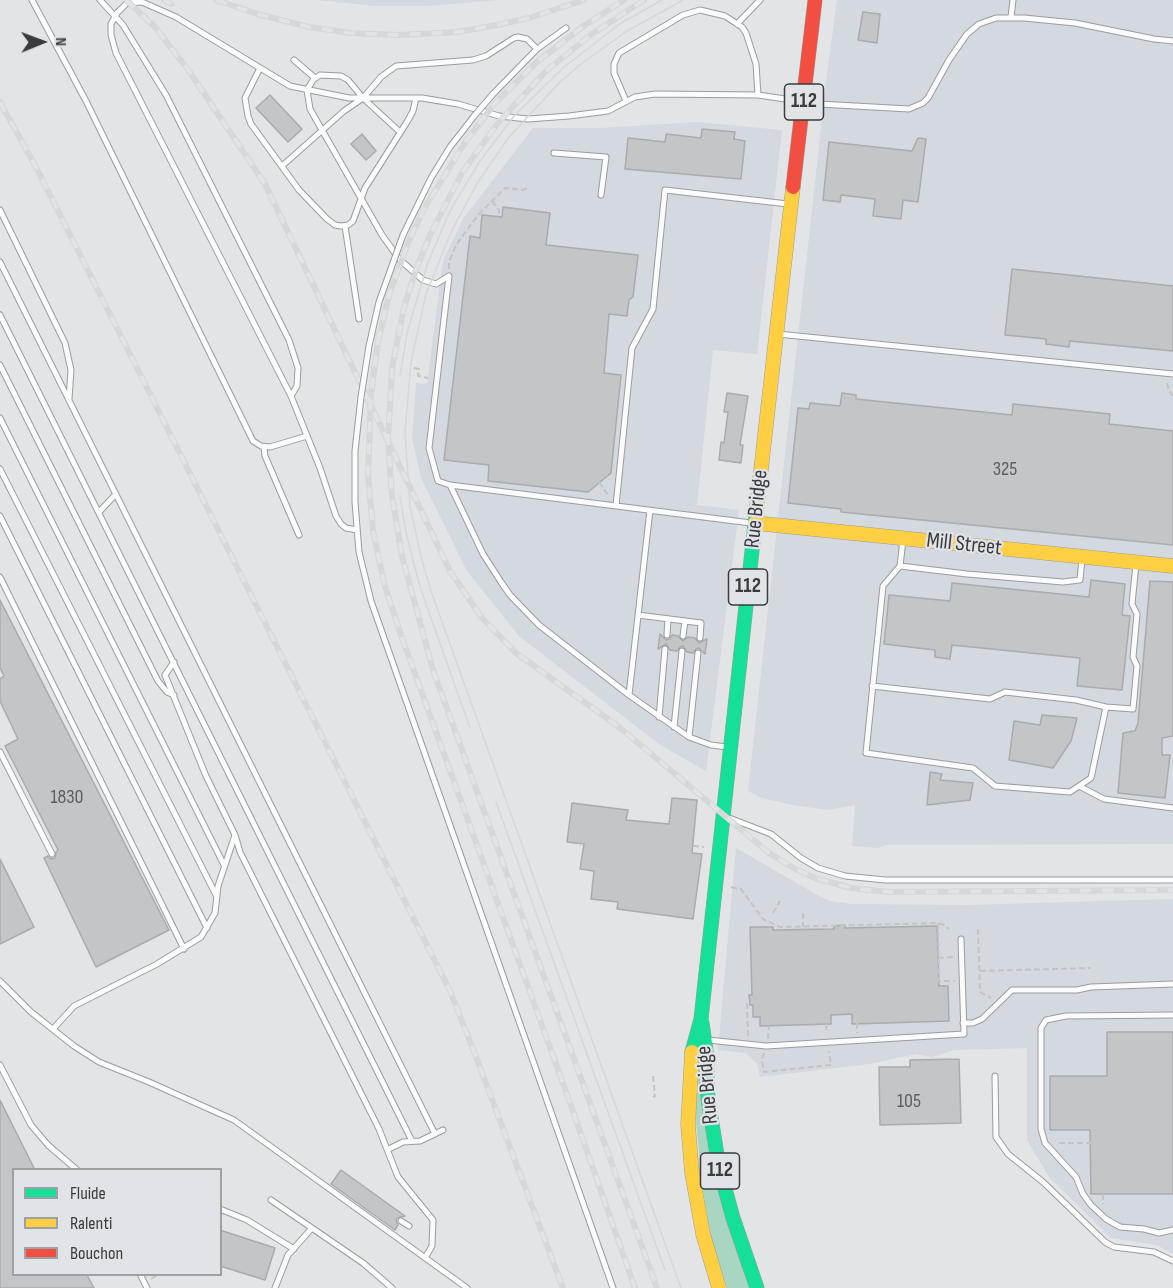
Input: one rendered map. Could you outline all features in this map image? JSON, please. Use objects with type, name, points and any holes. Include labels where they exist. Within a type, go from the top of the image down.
[{"type":"main road","name":"Rue Bridge","points":[[757,1288],[730,1209],[719,1167],[700,1040],[730,747],[815,0]]},
{"type":"main road","name":"Mill Street","points":[[755,523],[1173,566]]},
{"type":"main road","name":"Rue Bridge","points":[[700,1040],[691,1057],[688,1094],[691,1165],[700,1220],[719,1288]]},
{"type":"lane","points":[[32,0],[86,101],[254,441],[264,447],[278,446],[307,436]]},
{"type":"lane","points":[[100,0],[134,41],[166,95],[290,340],[298,368],[297,386],[291,396]]},
{"type":"lane","points":[[737,24],[760,0]]},
{"type":"lane","points":[[1011,17],[1013,0]]},
{"type":"lane","points":[[357,530],[346,528],[336,516],[291,396],[116,53],[111,31],[115,16],[127,3],[142,2],[176,17],[290,86],[349,98],[416,98],[458,104],[499,116],[528,119],[608,111],[635,97],[655,94],[758,95],[804,102],[909,109],[928,98],[953,52],[973,28],[987,20],[1011,17],[1075,23],[1173,41]]},
{"type":"lane","points":[[626,101],[614,73],[614,64],[619,53],[682,15],[706,11],[725,16],[746,33],[756,64],[758,95]]},
{"type":"lane","points":[[566,28],[537,49],[475,115],[450,147],[431,177],[403,235],[379,302],[361,397],[354,468],[361,567],[377,622],[613,1288]]},
{"type":"lane","points":[[282,166],[322,129],[363,98],[381,77],[396,66],[474,60],[486,56],[518,37],[527,39],[537,49]]},
{"type":"lane","points":[[294,60],[315,78]]},
{"type":"lane","points":[[260,68],[247,92],[245,105],[251,124],[318,210],[335,225],[345,226],[353,221],[365,188],[413,111],[416,98]]},
{"type":"lane","points":[[400,132],[341,76],[327,74],[315,78],[308,90],[310,109],[382,234],[408,268],[423,280],[436,284],[449,276],[429,448],[438,481],[450,485],[755,523]]},
{"type":"lane","points":[[554,153],[606,157],[601,195]]},
{"type":"lane","points":[[616,506],[632,348],[652,309],[665,190],[792,205]]},
{"type":"lane","points":[[0,210],[65,343],[71,370],[69,401]]},
{"type":"lane","points":[[345,226],[359,319]]},
{"type":"lane","points":[[0,262],[435,1134]]},
{"type":"lane","points":[[0,315],[412,1142]]},
{"type":"lane","points":[[777,334],[1173,374]]},
{"type":"lane","points":[[0,365],[158,681],[167,692],[174,695]]},
{"type":"lane","points":[[0,418],[224,865]]},
{"type":"lane","points":[[264,447],[265,456],[299,535]]},
{"type":"lane","points":[[0,469],[217,897]]},
{"type":"lane","points":[[450,485],[483,554],[510,595],[539,625],[629,695],[689,737],[711,745],[730,747]]},
{"type":"lane","points":[[99,512],[116,494]]},
{"type":"lane","points":[[629,695],[650,510]]},
{"type":"lane","points":[[0,516],[207,928]]},
{"type":"lane","points":[[903,539],[900,566],[883,586],[866,753],[973,768],[995,786],[1070,792],[1091,778],[1106,707]]},
{"type":"lane","points":[[900,566],[1063,582],[1080,580],[1083,557]]},
{"type":"lane","points":[[872,686],[990,699],[1005,692],[1133,709],[1137,666],[1133,657],[1137,614],[1132,604],[1136,562]]},
{"type":"lane","points":[[0,577],[184,948]]},
{"type":"lane","points":[[638,615],[701,623],[700,638]]},
{"type":"lane","points":[[667,635],[668,619]]},
{"type":"lane","points":[[683,636],[685,621]]},
{"type":"lane","points":[[659,717],[665,650]]},
{"type":"lane","points":[[674,727],[682,651]]},
{"type":"lane","points":[[689,737],[698,653]]},
{"type":"lane","points":[[174,662],[165,675],[206,776],[235,835],[240,852],[388,1149],[401,1182],[433,1220],[432,1246],[425,1258]]},
{"type":"lane","points":[[0,752],[52,854]]},
{"type":"lane","points":[[1079,786],[1104,799],[1173,808]]},
{"type":"lane","points":[[723,815],[771,834],[801,858],[818,868],[845,876],[885,880],[1173,880]]},
{"type":"lane","points":[[53,1029],[74,1006],[198,941],[215,913],[224,865],[235,835]]},
{"type":"lane","points":[[700,1040],[766,1046],[964,1034],[961,939]]},
{"type":"lane","points":[[0,981],[31,1012],[74,1046],[99,1062],[234,1120],[467,1288]]},
{"type":"lane","points":[[963,1023],[977,1022],[982,1019],[1012,990],[1077,990],[1091,987],[1173,984]]},
{"type":"lane","points":[[1173,1015],[1066,1016],[1046,1020],[1041,1028],[1041,1129],[1045,1143],[1071,1170],[1091,1205],[1106,1219],[1120,1227],[1160,1233],[1173,1230]]},
{"type":"lane","points":[[0,1065],[31,1125],[48,1145],[74,1168]]},
{"type":"lane","points":[[995,1076],[996,1137],[1008,1154],[1043,1182],[1105,1242],[1114,1246],[1154,1252],[1173,1261]]},
{"type":"lane","points":[[388,1149],[403,1142],[420,1141],[443,1130]]},
{"type":"lane","points":[[271,1200],[363,1263],[392,1288]]},
{"type":"lane","points":[[222,1210],[247,1220],[294,1250]]},
{"type":"lane","points":[[401,1221],[409,1226]]},
{"type":"lane","points":[[275,1288],[286,1259],[312,1228]]},
{"type":"path","points":[[448,262],[463,233],[505,188],[522,190],[530,187]]},
{"type":"path","points":[[492,201],[499,210],[499,216]]},
{"type":"path","points":[[414,368],[419,369],[418,376],[421,377]]},
{"type":"path","points":[[1167,383],[1169,392],[1173,396]]},
{"type":"path","points":[[599,482],[604,490]]},
{"type":"path","points":[[693,846],[704,847]]},
{"type":"path","points":[[731,886],[740,887],[759,915],[780,927],[938,923],[950,929]]},
{"type":"path","points":[[772,914],[780,901]]},
{"type":"path","points":[[803,913],[803,927]]},
{"type":"path","points":[[763,927],[768,922]]},
{"type":"path","points":[[938,923],[939,981]]},
{"type":"path","points":[[978,929],[980,992],[989,999],[1005,998]]},
{"type":"path","points":[[979,950],[985,950]]},
{"type":"path","points":[[980,971],[1091,968]]},
{"type":"path","points":[[748,1038],[747,1003],[750,1003]]},
{"type":"path","points":[[769,1026],[769,1036],[762,1060],[764,1072],[831,1065],[826,1024]]},
{"type":"path","points":[[653,1076],[655,1096],[653,1096]]},
{"type":"path","points":[[1059,1143],[1091,1143]]},
{"type":"path","points":[[1103,1194],[1103,1207]]},
{"type":"shaded area","points":[[317,0],[498,0],[427,6],[374,6]]},
{"type":"shaded area","points":[[837,0],[1173,0],[1173,844],[885,845],[878,848],[852,846],[855,805],[829,810],[762,798],[748,791]]},
{"type":"shaded area","points":[[697,122],[782,130],[757,354],[713,350],[697,505],[739,510],[706,771],[659,744],[519,636],[467,571],[421,478],[412,438],[416,383],[427,384],[443,261],[463,219],[533,128],[601,128]]},
{"type":"shaded area","points":[[736,848],[821,897],[850,904],[970,905],[1173,899],[1173,1254],[1157,1245],[1111,1238],[1049,1177],[1027,1140],[1027,1048],[954,1050],[932,1057],[916,1054],[869,1064],[760,1077],[757,1064],[746,1053],[718,1050]]},
{"type":"green space","points":[[696,1062],[699,1063],[750,1288],[727,1288],[711,1238],[699,1168],[695,1111]]},
{"type":"building","points":[[863,12],[880,14],[877,43],[858,40]]},
{"type":"building","points":[[270,95],[302,129],[288,142],[256,108]]},
{"type":"building","points":[[702,129],[735,132],[734,139],[745,141],[741,179],[625,169],[628,138],[665,142],[666,134],[701,138]]},
{"type":"building","points":[[362,134],[376,151],[366,160],[351,144]]},
{"type":"building","points":[[918,138],[926,139],[918,202],[903,200],[901,219],[873,216],[875,199],[841,195],[840,202],[823,200],[829,142],[912,151]]},
{"type":"building","points":[[503,207],[550,213],[546,245],[638,255],[633,297],[629,300],[627,316],[609,314],[604,373],[621,375],[611,473],[588,492],[488,481],[489,465],[444,460],[470,236],[480,238],[482,215],[502,217]]},
{"type":"building","points":[[1012,269],[1173,286],[1173,351],[1070,341],[1069,347],[1046,344],[1046,339],[1005,335]]},
{"type":"building","points":[[727,393],[748,396],[740,445],[743,445],[741,463],[719,460],[728,412],[724,412]]},
{"type":"building","points":[[842,393],[856,395],[856,399],[1012,415],[1013,404],[1110,414],[1109,424],[1173,431],[1173,545],[841,512],[841,509],[788,503],[798,408],[809,409],[810,403],[840,406]]},
{"type":"building","points":[[1091,580],[1125,584],[1122,615],[1130,616],[1122,690],[1077,686],[1080,658],[952,645],[950,659],[935,657],[935,650],[884,644],[889,595],[950,601],[952,583],[1089,597]]},
{"type":"building","points":[[1150,581],[1173,582],[1173,736],[1162,738],[1162,755],[1170,755],[1165,798],[1118,793],[1123,733],[1135,731],[1138,723]]},
{"type":"building","points":[[0,600],[169,930],[96,967],[44,858],[48,856],[51,859],[55,858],[58,850],[5,746],[18,739],[0,701],[0,679],[4,676],[0,668]]},
{"type":"building","points":[[660,634],[666,640],[672,635],[678,636],[683,641],[688,637],[695,638],[699,643],[707,639],[705,654],[699,648],[693,653],[687,652],[683,646],[677,651],[670,650],[666,644],[658,649]]},
{"type":"building","points":[[1042,715],[1077,718],[1071,741],[1053,768],[1009,760],[1014,721],[1040,725]]},
{"type":"building","points":[[930,772],[942,774],[940,780],[973,783],[970,800],[927,805]]},
{"type":"building","points":[[672,798],[697,800],[692,853],[702,854],[693,919],[617,909],[618,902],[591,899],[594,871],[580,869],[584,844],[567,842],[572,803],[628,810],[626,820],[669,824]]},
{"type":"building","points":[[0,859],[34,927],[0,944]]},
{"type":"building","points":[[845,925],[845,928],[937,926],[939,986],[948,986],[949,1021],[852,1024],[852,1014],[831,1015],[831,1024],[760,1026],[760,1017],[753,1017],[753,1005],[750,1005],[749,995],[752,995],[750,927],[773,927],[773,930],[834,929],[834,926]]},
{"type":"building","points":[[1107,1032],[1173,1032],[1173,1194],[1091,1194],[1090,1130],[1050,1130],[1050,1076],[1107,1076]]},
{"type":"building","points":[[959,1059],[961,1123],[880,1125],[879,1067],[910,1067],[910,1060]]},
{"type":"building","points":[[0,1100],[34,1168],[12,1168],[12,1276],[88,1276],[94,1288],[0,1288]]},
{"type":"building","points":[[341,1170],[405,1216],[397,1218],[398,1225],[395,1230],[331,1184]]},
{"type":"building","points":[[222,1231],[275,1248],[265,1280],[222,1267]]},
{"type":"tram line","points":[[400,376],[407,333],[428,262],[451,209],[480,161],[514,116],[564,67],[621,23],[662,0]]},
{"type":"tram line","points":[[681,1288],[431,591],[410,506],[405,432],[411,362],[426,294],[452,230],[478,182],[509,137],[559,83],[627,31],[683,0]]},
{"type":"tram line","points":[[400,496],[406,533],[420,587],[470,728]]},
{"type":"tram line","points":[[496,802],[665,1270]]},
{"type":"railway","points":[[126,0],[155,27],[189,71],[265,184],[450,571],[482,618],[516,653],[619,727],[769,853],[815,878],[851,888],[888,892],[1173,890]]},
{"type":"railway","points":[[164,0],[171,4]]},
{"type":"railway","points":[[216,0],[257,14],[309,27],[350,33],[400,35],[457,32],[492,26],[529,18],[584,0]]},
{"type":"railway","points":[[378,342],[389,295],[408,243],[425,207],[466,141],[496,102],[538,61],[585,25],[624,0]]},
{"type":"railway","points":[[644,0],[592,34],[546,71],[498,123],[463,171],[430,235],[404,307],[392,368],[388,439],[392,496],[402,556],[433,670],[657,1288]]},
{"type":"railway","points":[[0,102],[37,169],[450,991],[563,1288]]},
{"type":"railway","points":[[379,334],[371,394],[368,475],[373,531],[384,583],[635,1288]]},
{"type":"traffic: fast","points":[[692,1052],[701,1019],[757,505]]},
{"type":"traffic: fast","points":[[702,1023],[706,1050],[708,1099],[719,1167],[733,1218],[757,1288]]},
{"type":"traffic: slow","points":[[757,505],[793,187]]},
{"type":"traffic: slow","points":[[755,523],[1173,566]]},
{"type":"traffic: slow","points":[[692,1052],[688,1125],[692,1173],[703,1234],[719,1288]]},
{"type":"traffic: jam","points":[[793,187],[815,0]]}]
